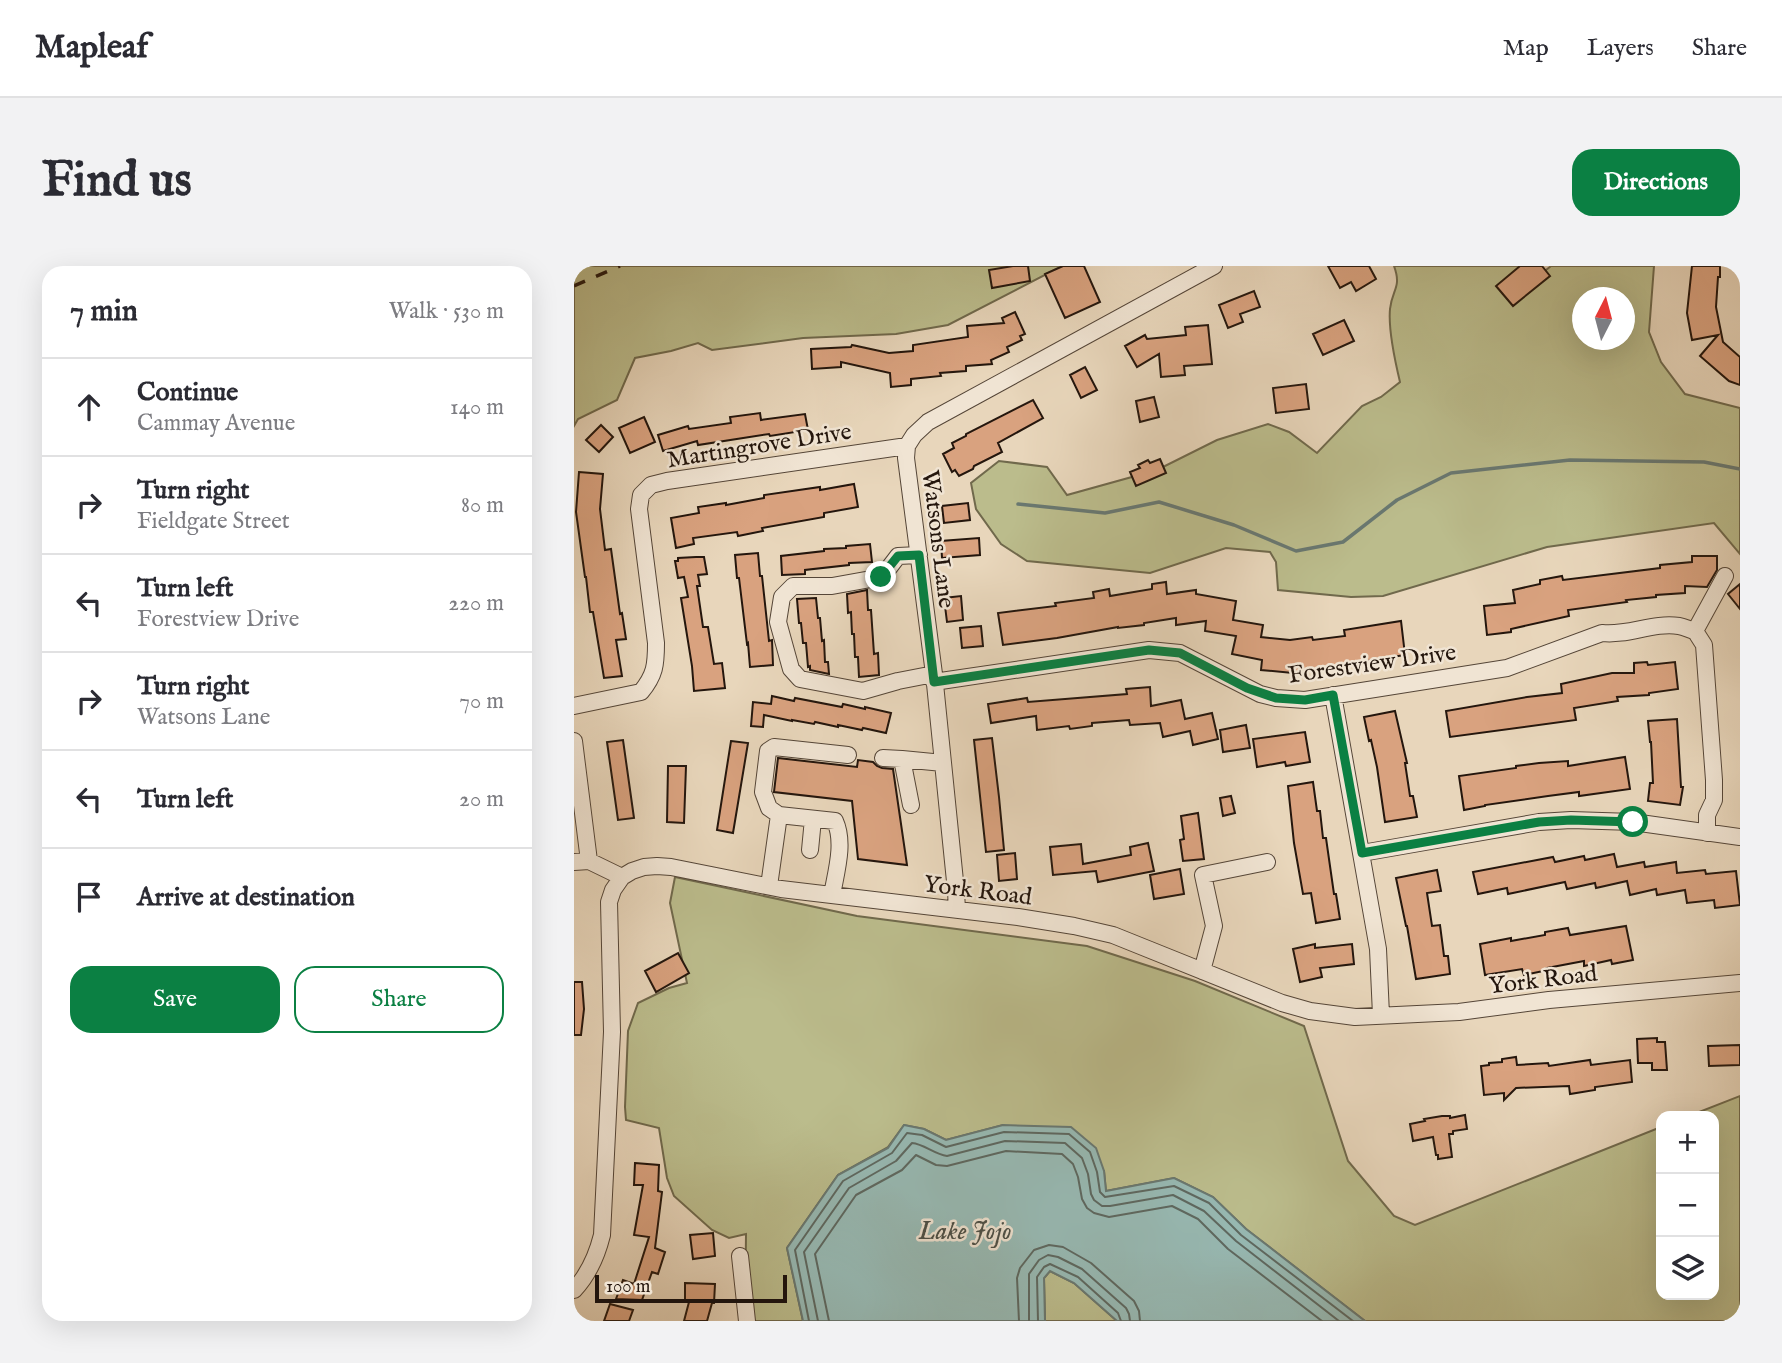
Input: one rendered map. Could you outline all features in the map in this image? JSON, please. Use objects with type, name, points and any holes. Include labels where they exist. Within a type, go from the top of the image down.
[{"type":"street","name":"Watsons Lane","points":[[957,910],[934,678],[906,458],[907,446],[928,422],[955,406],[1214,266]]},
{"type":"street","name":"Martingrove Drive","points":[[574,706],[640,692],[650,681],[656,665],[656,643],[639,509],[641,495],[651,485],[907,446]]},
{"type":"street","name":"Forestview Drive","points":[[919,555],[898,556],[881,577],[832,586],[793,586],[782,597],[778,621],[791,669],[800,679],[863,691],[898,681],[1149,650],[1180,653],[1247,688],[1276,698],[1305,700],[1507,668],[1602,633],[1615,634],[1678,626],[1695,631]]},
{"type":"street","points":[[1707,833],[1707,815],[1714,800],[1714,780],[1704,645],[1695,631],[1725,576]]},
{"type":"street","points":[[1333,695],[1378,949],[1381,1016]]},
{"type":"street","points":[[574,741],[581,861],[622,877],[609,902],[612,1032],[602,1235],[597,1256],[574,1290]]},
{"type":"street","points":[[832,895],[840,848],[838,825],[835,821],[779,815],[769,808],[763,792],[768,751],[774,747],[848,755]]},
{"type":"street","points":[[883,758],[943,762]]},
{"type":"street","points":[[902,759],[911,805]]},
{"type":"street","points":[[769,886],[779,815]]},
{"type":"street","points":[[810,850],[813,818]]},
{"type":"street","points":[[1362,853],[1539,822],[1571,820],[1633,822],[1740,837]]},
{"type":"street","points":[[1202,971],[1214,926],[1203,875],[1267,862]]},
{"type":"street","name":"York Road","points":[[622,877],[644,867],[671,867],[769,886],[1040,920],[1112,935],[1282,1003],[1310,1011],[1355,1017],[1459,1012],[1549,1000],[1740,983]]},
{"type":"street","points":[[740,1256],[747,1321]]},
{"type":"green space","points":[[574,266],[1062,266],[948,325],[896,334],[803,338],[712,350],[698,343],[635,358],[617,400],[578,419],[574,426]]},
{"type":"green space","points":[[1394,266],[1519,266],[1530,283],[1551,266],[1654,266],[1649,332],[1661,362],[1685,394],[1740,408],[1740,554],[1714,523],[1547,547],[1383,596],[1351,597],[1278,590],[1276,562],[1270,552],[1226,548],[1150,573],[1027,561],[1001,544],[976,509],[971,483],[999,461],[1047,467],[1067,495],[1157,470],[1217,440],[1268,424],[1289,432],[1317,453],[1362,406],[1381,397],[1400,382],[1392,346],[1390,317],[1391,302],[1397,284]]},
{"type":"green space","points":[[675,877],[857,916],[1087,946],[1195,981],[1304,1026],[1348,1161],[1394,1216],[1415,1225],[1656,1129],[1656,1300],[1719,1300],[1719,1111],[1702,1111],[1740,1096],[1740,1321],[1365,1321],[1246,1229],[1213,1197],[1174,1178],[1106,1191],[1104,1171],[1003,1125],[946,1140],[924,1129],[904,1125],[888,1147],[838,1175],[787,1248],[803,1321],[745,1321],[746,1234],[729,1238],[712,1230],[674,1196],[667,1178],[659,1128],[626,1120],[628,1031],[638,1003],[669,988],[687,983],[670,903]]},
{"type":"green space","points":[[1050,1271],[1074,1283],[1117,1321],[1045,1321],[1044,1278]]},
{"type":"water","name":"Lake Jojo","points":[[904,1125],[924,1129],[946,1140],[1003,1125],[1071,1127],[1096,1148],[1104,1171],[1106,1191],[1174,1178],[1213,1197],[1246,1229],[1365,1321],[1117,1321],[1074,1283],[1050,1271],[1044,1278],[1045,1321],[803,1321],[787,1248],[838,1175],[888,1148]]},
{"type":"building","points":[[1028,266],[1030,281],[992,288],[989,270]]},
{"type":"building","points":[[1063,266],[1084,266],[1100,302],[1065,318],[1045,274]]},
{"type":"building","points":[[1328,266],[1369,266],[1376,279],[1356,291],[1351,282],[1340,288]]},
{"type":"building","points":[[1520,266],[1542,266],[1550,276],[1513,306],[1496,286]]},
{"type":"building","points":[[1692,266],[1720,266],[1716,307],[1723,342],[1740,357],[1740,385],[1729,381],[1700,356],[1718,335],[1692,340],[1687,313]]},
{"type":"building","points":[[1254,291],[1260,307],[1240,314],[1243,322],[1228,328],[1219,305]]},
{"type":"building","points":[[1015,312],[1025,334],[1020,336],[1022,340],[1007,347],[1009,352],[991,360],[992,364],[966,366],[966,371],[911,379],[911,385],[891,387],[890,373],[841,362],[841,367],[812,369],[811,349],[852,345],[889,353],[913,351],[913,345],[968,337],[967,326],[1004,323],[1002,318]]},
{"type":"building","points":[[1344,320],[1354,341],[1323,355],[1313,334]]},
{"type":"building","points":[[1208,325],[1212,364],[1184,366],[1185,375],[1161,377],[1159,354],[1137,367],[1125,346],[1145,335],[1147,339],[1186,335],[1185,327]]},
{"type":"building","points":[[1085,367],[1097,390],[1081,398],[1070,375]]},
{"type":"building","points":[[1306,384],[1309,409],[1276,413],[1273,388]]},
{"type":"building","points":[[1154,397],[1159,417],[1140,422],[1136,401]]},
{"type":"building","points":[[1033,400],[1043,418],[998,443],[1002,452],[959,476],[955,470],[952,472],[943,454],[954,448],[952,443]]},
{"type":"building","points":[[760,413],[761,420],[805,414],[808,430],[698,445],[697,441],[663,451],[658,435],[688,426],[689,429],[731,423],[730,417]]},
{"type":"building","points":[[644,417],[655,442],[630,453],[619,428]]},
{"type":"building","points":[[601,425],[613,437],[599,452],[586,440]]},
{"type":"building","points":[[1160,459],[1166,473],[1136,486],[1130,472],[1140,468],[1138,465],[1148,460],[1150,463]]},
{"type":"building","points":[[579,472],[603,474],[600,509],[605,550],[611,549],[626,639],[616,640],[622,676],[604,678],[593,612],[590,612],[576,512]]},
{"type":"building","points":[[854,484],[858,507],[824,513],[824,517],[762,528],[763,531],[738,536],[737,532],[693,538],[694,544],[676,548],[671,518],[699,513],[698,507],[726,505],[764,498],[764,495]]},
{"type":"building","points":[[968,503],[970,520],[944,523],[942,506]]},
{"type":"building","points":[[979,538],[980,555],[942,558],[941,541]]},
{"type":"building","points":[[870,544],[872,562],[805,570],[805,574],[782,575],[781,556]]},
{"type":"building","points":[[758,553],[769,641],[772,640],[773,665],[750,667],[735,555]]},
{"type":"building","points":[[1692,556],[1717,556],[1717,570],[1707,587],[1685,586],[1685,593],[1656,595],[1568,610],[1569,616],[1511,629],[1511,632],[1487,635],[1484,606],[1515,603],[1513,590],[1540,584],[1540,580],[1562,576],[1563,580],[1692,562]]},
{"type":"building","points":[[704,557],[707,574],[698,575],[700,586],[697,586],[703,627],[708,627],[714,664],[722,663],[725,688],[694,691],[681,598],[688,597],[684,577],[678,578],[675,561],[678,561],[678,558]]},
{"type":"building","points":[[1166,582],[1167,594],[1196,590],[1196,594],[1236,601],[1233,620],[1263,625],[1261,637],[1290,640],[1312,637],[1313,640],[1345,636],[1344,630],[1401,621],[1405,655],[1293,673],[1261,670],[1262,660],[1232,654],[1236,636],[1205,631],[1206,621],[1176,625],[1176,618],[1003,645],[998,613],[1094,598],[1093,592],[1109,589],[1110,596],[1152,589],[1152,584]]},
{"type":"building","points":[[1740,584],[1740,609],[1728,594]]},
{"type":"building","points":[[867,590],[879,675],[859,677],[847,594]]},
{"type":"building","points":[[961,596],[963,620],[947,622],[944,598]]},
{"type":"building","points":[[816,598],[829,674],[810,670],[810,666],[808,667],[806,643],[803,643],[799,623],[797,599]]},
{"type":"building","points":[[981,626],[983,646],[962,648],[960,628]]},
{"type":"building","points":[[1647,662],[1648,665],[1675,662],[1678,689],[1649,695],[1617,697],[1618,701],[1574,708],[1576,720],[1450,737],[1446,711],[1562,693],[1561,684],[1612,673],[1634,673],[1634,663]]},
{"type":"building","points":[[1150,687],[1151,706],[1181,700],[1185,719],[1212,713],[1218,739],[1193,745],[1190,731],[1163,737],[1160,723],[1130,725],[1129,720],[1092,723],[1092,726],[1070,729],[1069,726],[1037,730],[1036,716],[991,723],[988,704],[1027,698],[1028,702],[1127,694],[1126,689]]},
{"type":"building","points":[[772,696],[842,707],[843,704],[865,707],[891,713],[886,733],[764,715],[763,727],[751,726],[753,702],[771,704]]},
{"type":"building","points":[[1395,711],[1407,763],[1410,796],[1413,796],[1417,817],[1385,822],[1377,767],[1364,717]]},
{"type":"building","points":[[1677,719],[1683,787],[1680,805],[1648,801],[1650,783],[1653,783],[1648,721]]},
{"type":"building","points":[[1246,725],[1250,748],[1223,752],[1220,730]]},
{"type":"building","points":[[1305,732],[1310,762],[1286,766],[1285,762],[1257,767],[1253,739]]},
{"type":"building","points":[[992,738],[1004,850],[986,852],[974,740]]},
{"type":"building","points":[[623,740],[634,818],[618,820],[607,742]]},
{"type":"building","points":[[731,741],[748,743],[733,833],[717,830]]},
{"type":"building","points":[[1625,757],[1630,789],[1579,796],[1579,792],[1464,810],[1459,776],[1539,763],[1568,761],[1568,766]]},
{"type":"building","points":[[778,758],[857,767],[858,760],[893,769],[907,865],[858,859],[852,801],[774,792]]},
{"type":"building","points":[[668,766],[686,766],[684,823],[667,822]]},
{"type":"building","points":[[1313,782],[1340,919],[1316,923],[1311,893],[1303,894],[1288,786]]},
{"type":"building","points":[[1231,796],[1235,813],[1223,816],[1220,798]]},
{"type":"building","points":[[1198,813],[1204,859],[1183,861],[1181,816]]},
{"type":"building","points":[[1148,843],[1154,871],[1098,882],[1096,871],[1053,875],[1050,847],[1081,844],[1083,864],[1131,855],[1130,847]]},
{"type":"building","points":[[1015,853],[1017,879],[999,881],[997,855]]},
{"type":"building","points":[[1614,854],[1617,867],[1644,862],[1645,867],[1676,862],[1677,873],[1736,871],[1740,905],[1715,908],[1714,900],[1687,903],[1685,890],[1657,895],[1656,889],[1630,895],[1627,881],[1596,888],[1595,883],[1567,889],[1565,882],[1508,894],[1507,888],[1478,894],[1473,872],[1553,857],[1555,862]]},
{"type":"building","points":[[1180,869],[1184,894],[1154,899],[1150,875]]},
{"type":"building","points":[[1437,870],[1441,891],[1427,893],[1432,926],[1440,925],[1444,956],[1448,956],[1450,974],[1416,979],[1396,878]]},
{"type":"building","points":[[1626,926],[1633,960],[1612,964],[1611,960],[1584,966],[1584,961],[1524,975],[1522,969],[1485,975],[1480,944],[1545,935],[1545,932],[1568,928],[1570,935]]},
{"type":"building","points":[[1315,944],[1315,948],[1352,944],[1354,964],[1320,968],[1322,977],[1300,982],[1293,949]]},
{"type":"building","points":[[678,953],[689,973],[656,992],[645,971]]},
{"type":"building","points":[[574,982],[582,982],[584,1009],[581,1035],[574,1035]]},
{"type":"building","points":[[1657,1038],[1657,1042],[1665,1042],[1667,1070],[1652,1070],[1652,1063],[1638,1063],[1637,1039]]},
{"type":"building","points":[[1740,1045],[1740,1065],[1709,1066],[1708,1046]]},
{"type":"building","points":[[1516,1057],[1517,1065],[1548,1063],[1549,1066],[1590,1060],[1591,1065],[1630,1060],[1632,1082],[1595,1087],[1595,1090],[1570,1094],[1569,1086],[1516,1088],[1504,1100],[1504,1093],[1484,1095],[1481,1066]]},
{"type":"building","points":[[1465,1115],[1467,1129],[1449,1134],[1452,1157],[1438,1159],[1433,1137],[1413,1141],[1410,1124],[1442,1116],[1450,1118]]},
{"type":"building","points":[[635,1163],[659,1165],[658,1191],[662,1192],[655,1248],[665,1252],[658,1274],[652,1272],[642,1300],[616,1299],[623,1280],[634,1284],[649,1237],[634,1235],[643,1185],[634,1185]]},
{"type":"building","points":[[713,1233],[715,1256],[693,1259],[690,1235]]},
{"type":"building","points":[[685,1283],[715,1284],[714,1303],[707,1321],[684,1321],[689,1302],[685,1302]]},
{"type":"building","points":[[610,1304],[633,1310],[629,1321],[604,1321]]},
{"type":"waterway","points":[[1018,504],[1105,513],[1159,502],[1234,525],[1296,551],[1343,542],[1397,500],[1451,473],[1570,460],[1704,462],[1740,469]]},
{"type":"railway","points":[[574,286],[620,266]]},
{"type":"route","points":[[881,577],[898,556],[919,555],[934,682],[1149,650],[1180,653],[1259,694],[1305,700],[1333,695],[1362,853],[1539,822],[1633,822]]}]
